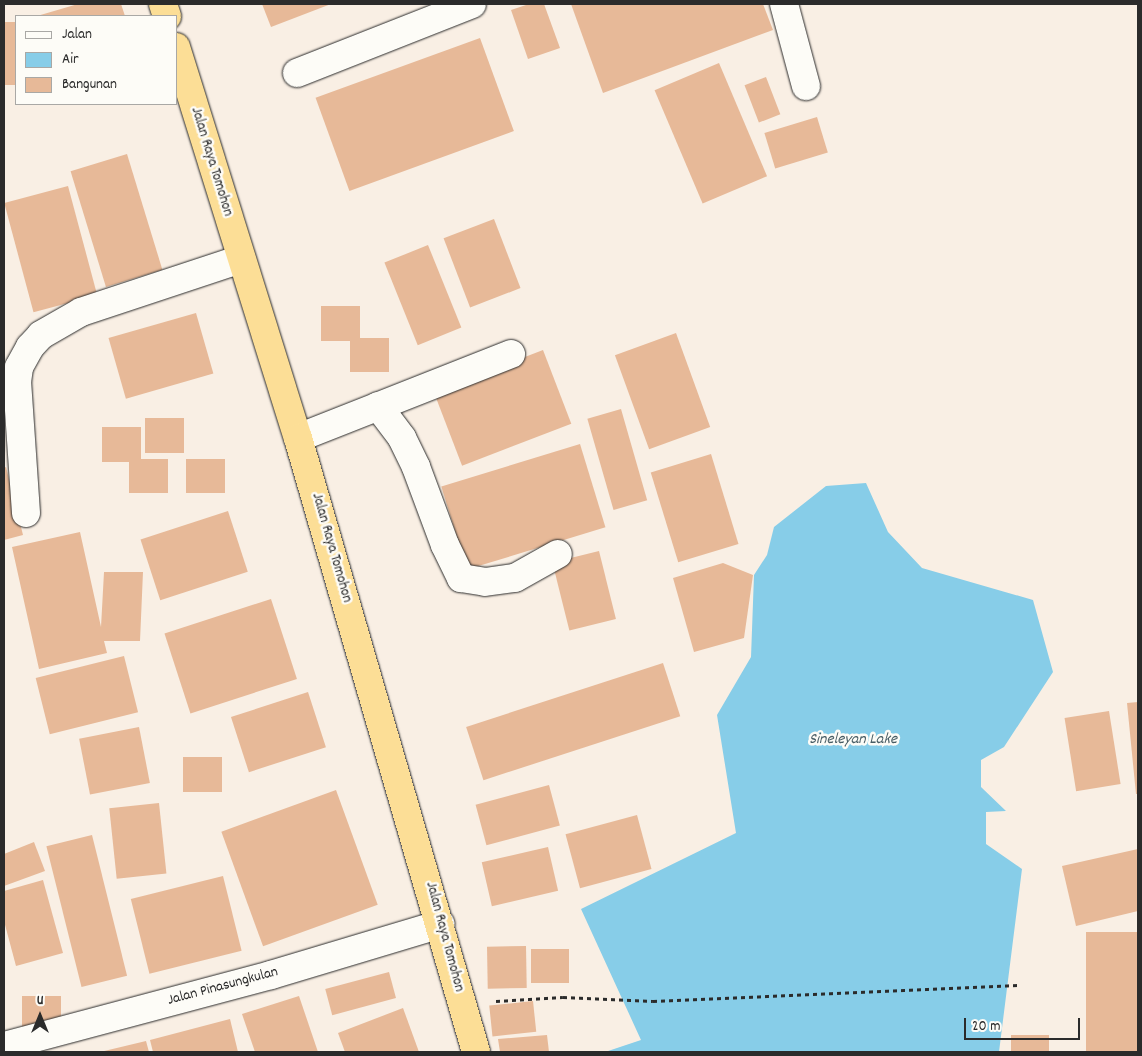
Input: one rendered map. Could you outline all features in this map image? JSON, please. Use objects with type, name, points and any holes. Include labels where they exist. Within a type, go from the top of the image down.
[{"type":"highway","name":"Jalan Raya Tomohon","points":[[178,54],[298,438],[441,924],[461,1003],[476,1052]]},
{"type":"street","points":[[297,73],[422,13],[472,4]]},
{"type":"street","points":[[784,4],[806,86]]},
{"type":"street","points":[[26,513],[17,382],[19,367],[30,347],[47,331],[81,312],[241,259]]},
{"type":"street","points":[[298,438],[510,354]]},
{"type":"street","points":[[378,406],[402,438],[416,466],[445,546],[462,578],[485,582],[515,578],[558,554]]},
{"type":"street","name":"Jalan Pinasungkulan","points":[[4,1046],[271,975],[441,924]]},
{"type":"path","points":[[461,1003],[563,997],[652,1001],[1021,985]]},
{"type":"water","name":"Sineleyan Lake","points":[[866,483],[888,532],[922,568],[1033,600],[1053,672],[1004,747],[981,760],[981,787],[1006,811],[986,812],[986,844],[1022,869],[999,1052],[605,1052],[641,1040],[581,909],[736,833],[717,715],[751,657],[754,575],[767,555],[774,527],[826,486]]},
{"type":"building","points":[[78,4],[121,4],[125,15],[40,15]]},
{"type":"building","points":[[262,4],[331,4],[271,27]]},
{"type":"building","points":[[529,4],[544,4],[560,48],[528,59],[511,10]]},
{"type":"building","points":[[571,4],[763,4],[773,30],[603,93]]},
{"type":"building","points":[[4,22],[15,22],[15,85],[4,85]]},
{"type":"building","points":[[480,38],[514,131],[349,191],[316,98]]},
{"type":"building","points":[[719,63],[767,176],[703,204],[655,90]]},
{"type":"building","points":[[766,77],[780,114],[759,123],[745,85]]},
{"type":"building","points":[[817,117],[828,152],[775,168],[764,133]]},
{"type":"building","points":[[127,154],[162,270],[106,287],[71,171]]},
{"type":"building","points":[[68,186],[97,295],[33,312],[4,203]]},
{"type":"building","points":[[494,219],[521,288],[470,307],[444,238]]},
{"type":"building","points":[[428,245],[461,328],[418,345],[384,263]]},
{"type":"building","points":[[321,306],[360,306],[360,338],[389,338],[389,372],[350,372],[350,341],[321,341]]},
{"type":"building","points":[[196,313],[213,374],[126,399],[109,338]]},
{"type":"building","points":[[676,333],[710,427],[649,449],[615,355]]},
{"type":"building","points":[[543,350],[571,424],[462,466],[434,392]]},
{"type":"building","points":[[621,409],[647,500],[614,510],[587,419]]},
{"type":"building","points":[[145,418],[184,418],[184,453],[145,453]]},
{"type":"building","points":[[102,427],[141,427],[141,459],[168,459],[168,493],[129,493],[129,462],[102,462]]},
{"type":"building","points":[[580,444],[605,527],[467,570],[441,486]]},
{"type":"building","points":[[711,454],[738,544],[678,562],[651,472]]},
{"type":"building","points":[[186,459],[225,459],[225,493],[186,493]]},
{"type":"building","points":[[6,467],[23,535],[4,540],[4,468]]},
{"type":"building","points":[[228,511],[248,572],[160,600],[141,539]]},
{"type":"building","points":[[80,532],[101,627],[104,572],[143,572],[140,641],[104,641],[107,653],[39,669],[12,547]]},
{"type":"building","points":[[599,551],[616,619],[569,631],[552,563]]},
{"type":"building","points":[[723,563],[753,575],[744,638],[694,652],[673,578]]},
{"type":"building","points":[[271,599],[297,679],[190,713],[164,634]]},
{"type":"building","points":[[124,656],[138,712],[50,734],[36,678]]},
{"type":"building","points":[[663,663],[680,716],[483,780],[466,727]]},
{"type":"building","points":[[308,692],[326,747],[249,772],[231,717]]},
{"type":"building","points":[[1138,702],[1138,794],[1136,794],[1127,703]]},
{"type":"building","points":[[1109,711],[1121,784],[1076,791],[1065,718]]},
{"type":"building","points":[[139,727],[150,783],[90,795],[79,739]]},
{"type":"building","points":[[183,757],[222,757],[222,792],[183,792]]},
{"type":"building","points":[[549,785],[560,826],[486,845],[476,805]]},
{"type":"building","points":[[336,790],[378,905],[263,946],[221,832]]},
{"type":"building","points":[[159,803],[166,874],[117,879],[109,808]]},
{"type":"building","points":[[637,815],[651,869],[580,888],[566,834]]},
{"type":"building","points":[[92,835],[127,976],[81,987],[46,846]]},
{"type":"building","points":[[34,842],[45,871],[4,886],[4,854]]},
{"type":"building","points":[[548,847],[558,891],[492,906],[482,862]]},
{"type":"building","points":[[1138,849],[1138,911],[1076,926],[1062,866]]},
{"type":"building","points":[[223,876],[242,951],[149,974],[131,899]]},
{"type":"building","points":[[43,880],[63,953],[16,966],[4,921],[4,891]]},
{"type":"building","points":[[1086,932],[1138,932],[1138,1052],[1086,1052]]},
{"type":"building","points":[[526,946],[527,988],[488,989],[487,947]]},
{"type":"building","points":[[531,949],[569,949],[569,983],[531,983]]},
{"type":"building","points":[[389,972],[396,998],[332,1015],[325,989]]},
{"type":"building","points":[[22,996],[61,996],[61,1030],[22,1030]]},
{"type":"building","points":[[299,996],[318,1052],[255,1052],[242,1014]]},
{"type":"building","points":[[533,1001],[536,1032],[492,1036],[489,1006]]},
{"type":"building","points":[[403,1008],[419,1052],[345,1052],[338,1033]]},
{"type":"building","points":[[230,1019],[238,1052],[153,1052],[150,1040]]},
{"type":"building","points":[[547,1035],[549,1052],[500,1052],[498,1039]]},
{"type":"building","points":[[1011,1035],[1049,1035],[1049,1052],[1011,1052]]},
{"type":"building","points":[[146,1041],[149,1052],[100,1052]]}]
